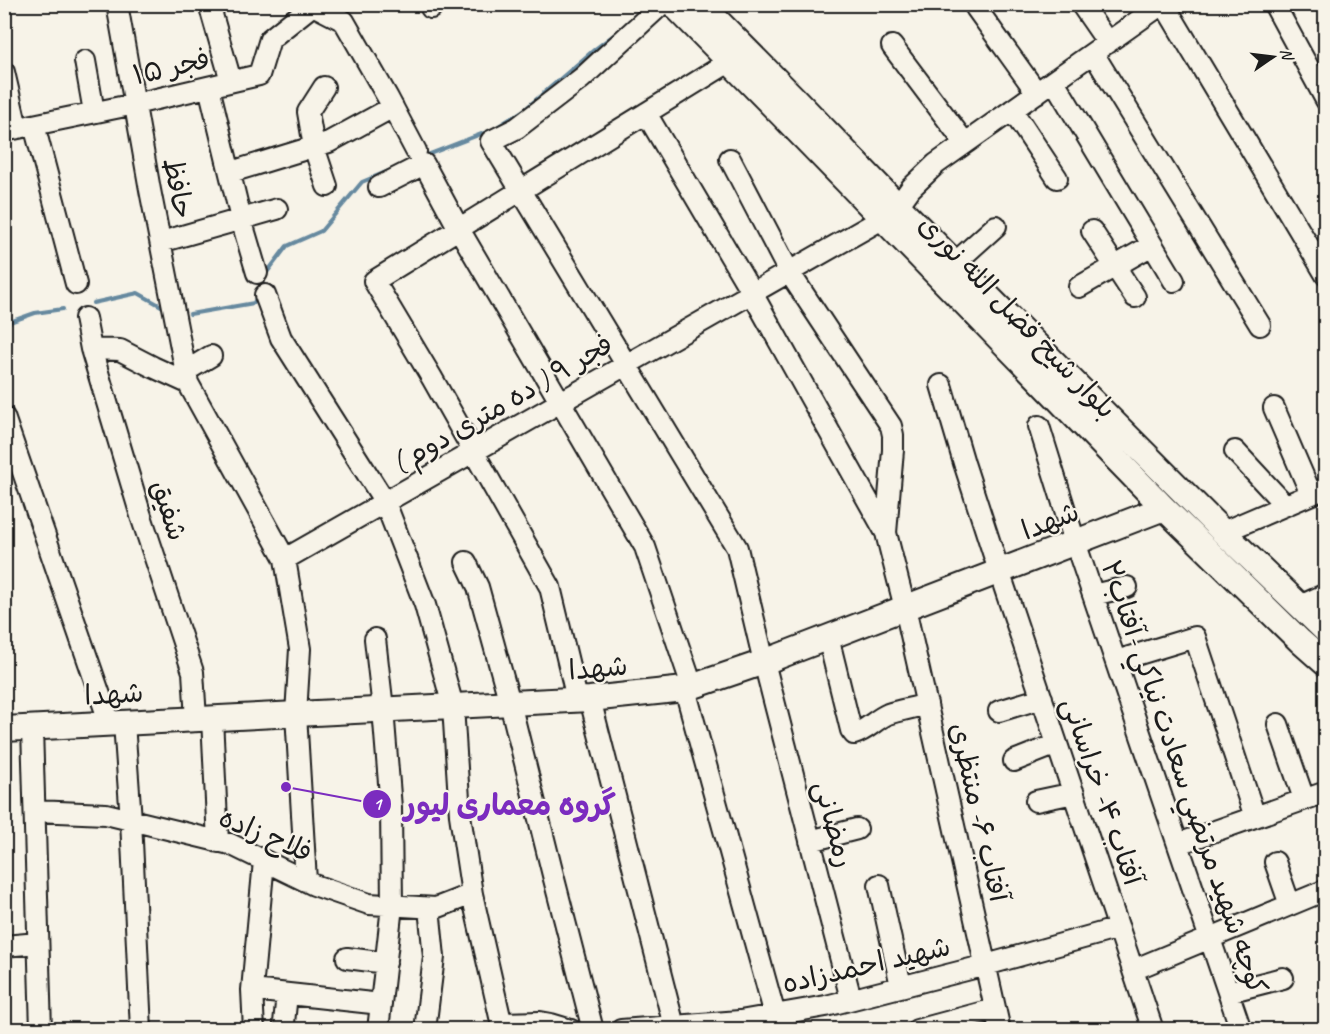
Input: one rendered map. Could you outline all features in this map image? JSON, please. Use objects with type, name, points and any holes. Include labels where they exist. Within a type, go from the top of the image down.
[{"type":"main road","name":"بلوار شیخ فضل الله نوری","points":[[672,4],[729,62],[788,106],[890,213],[917,255],[1164,508],[1326,664]]},
{"type":"main road","points":[[709,7],[788,106]]},
{"type":"main road","points":[[890,213],[955,263],[1223,532],[1322,627],[1310,639],[1300,641]]},
{"type":"main road","points":[[917,255],[936,260],[968,292],[974,288],[973,281]]},
{"type":"main road","points":[[981,321],[979,308],[983,303],[990,305],[1012,330],[1028,335]]},
{"type":"main road","name":"شهدا","points":[[5,728],[584,699],[688,687],[764,662],[1164,508]]},
{"type":"street","name":"حافظ","points":[[117,4],[187,377],[285,559]]},
{"type":"street","points":[[209,4],[231,81]]},
{"type":"street","name":"رمضانی","points":[[662,4],[582,78],[517,128],[491,141],[737,548],[851,999]]},
{"type":"street","points":[[1081,4],[1100,48],[1260,325]]},
{"type":"street","points":[[890,213],[910,188],[936,164],[1100,48],[1137,12],[1163,4],[1326,275]]},
{"type":"street","points":[[1274,4],[1326,100]]},
{"type":"street","name":"فجر ۱۵","points":[[19,128],[259,75],[270,39],[312,5]]},
{"type":"street","points":[[312,5],[344,21],[459,229],[645,547],[688,687],[775,1015]]},
{"type":"street","points":[[976,8],[1037,93]]},
{"type":"street","points":[[892,46],[965,143]]},
{"type":"street","points":[[85,61],[94,112]]},
{"type":"street","points":[[675,1028],[584,699],[550,587],[432,378],[374,281],[729,62]]},
{"type":"street","points":[[4,72],[19,128],[76,284]]},
{"type":"street","points":[[1054,81],[1174,281]]},
{"type":"street","points":[[209,87],[241,219],[257,273]]},
{"type":"street","points":[[324,87],[308,112],[314,147],[327,186]]},
{"type":"street","points":[[231,172],[329,142],[393,107]]},
{"type":"street","points":[[1012,111],[1057,178]]},
{"type":"street","points":[[646,113],[752,293],[886,533]]},
{"type":"street","points":[[379,187],[420,157]]},
{"type":"street","points":[[730,159],[789,272],[891,426],[893,450],[886,533]]},
{"type":"street","points":[[161,242],[277,209]]},
{"type":"street","name":"فجر ۹ ( ده متری دوم )","points":[[285,559],[890,213]]},
{"type":"street","points":[[955,263],[996,226]]},
{"type":"street","points":[[1092,231],[1135,297]]},
{"type":"street","points":[[1079,287],[1152,245]]},
{"type":"street","points":[[265,295],[281,338],[385,502],[424,605],[453,706],[460,815],[472,894],[502,1026],[540,1022],[571,1029]]},
{"type":"street","name":"شفیق","points":[[85,318],[91,349],[141,516],[193,672],[204,719],[218,842]]},
{"type":"street","points":[[91,349],[120,350],[153,367],[187,377],[211,356]]},
{"type":"street","name":"آفتاب ۴- خراسانی","points":[[940,385],[999,571],[1153,1029]]},
{"type":"street","points":[[1223,532],[1322,489],[1274,408]]},
{"type":"street","points":[[4,417],[117,723],[130,820],[141,1029]]},
{"type":"street","name":"كوچه شهيد مرتضي سعادت نياكي -آفتاب۲","points":[[1039,426],[1093,596],[1241,1029]]},
{"type":"street","points":[[1235,451],[1285,505]]},
{"type":"street","name":"آفتاب ۶- منتظری","points":[[886,533],[1000,1029]]},
{"type":"street","points":[[285,559],[300,649],[296,714],[306,881]]},
{"type":"street","points":[[466,562],[478,587],[510,703],[593,1029]]},
{"type":"street","points":[[1093,596],[1127,587]]},
{"type":"street","points":[[1300,606],[1326,594]]},
{"type":"street","points":[[828,637],[851,730],[854,734],[889,714],[927,704]]},
{"type":"street","points":[[1116,661],[1195,637],[1255,817]]},
{"type":"street","points":[[375,639],[391,808],[392,906],[378,1029]]},
{"type":"street","points":[[999,711],[1042,698]]},
{"type":"street","points":[[1278,724],[1304,799]]},
{"type":"street","points":[[32,728],[41,1029]]},
{"type":"street","points":[[1014,761],[1057,744]]},
{"type":"street","points":[[1178,844],[1326,792]]},
{"type":"street","points":[[1036,801],[1074,793]]},
{"type":"street","name":"فلاح زاده","points":[[35,811],[106,814],[230,844],[306,881],[369,904],[436,908],[472,894]]},
{"type":"street","points":[[810,841],[857,830]]},
{"type":"street","points":[[254,1029],[252,990],[264,861]]},
{"type":"street","points":[[1275,862],[1290,905]]},
{"type":"street","points":[[879,885],[901,986]]},
{"type":"street","points":[[1133,970],[1326,890]]},
{"type":"street","points":[[425,1029],[434,957],[429,908]]},
{"type":"street","name":"شهید احمدزاده","points":[[621,1029],[675,1028],[740,1021],[826,1006],[1119,928]]},
{"type":"street","points":[[4,946],[38,943]]},
{"type":"street","points":[[347,958],[386,963]]},
{"type":"street","points":[[1228,992],[1283,978]]},
{"type":"street","points":[[252,990],[381,1004]]},
{"type":"street","points":[[284,1023],[287,994]]},
{"type":"street","points":[[917,1029],[995,1008]]},
{"type":"waterway","points":[[422,157],[494,129],[524,110],[619,31]]},
{"type":"waterway","points":[[190,314],[254,303],[265,275],[287,246],[321,231],[362,182],[393,169]]},
{"type":"waterway","points":[[93,303],[138,293],[163,307]]},
{"type":"waterway","points":[[4,324],[35,313],[63,309]]},
{"type":"place","name":"گروه معماری لیور","points":[[286,787]]}]
